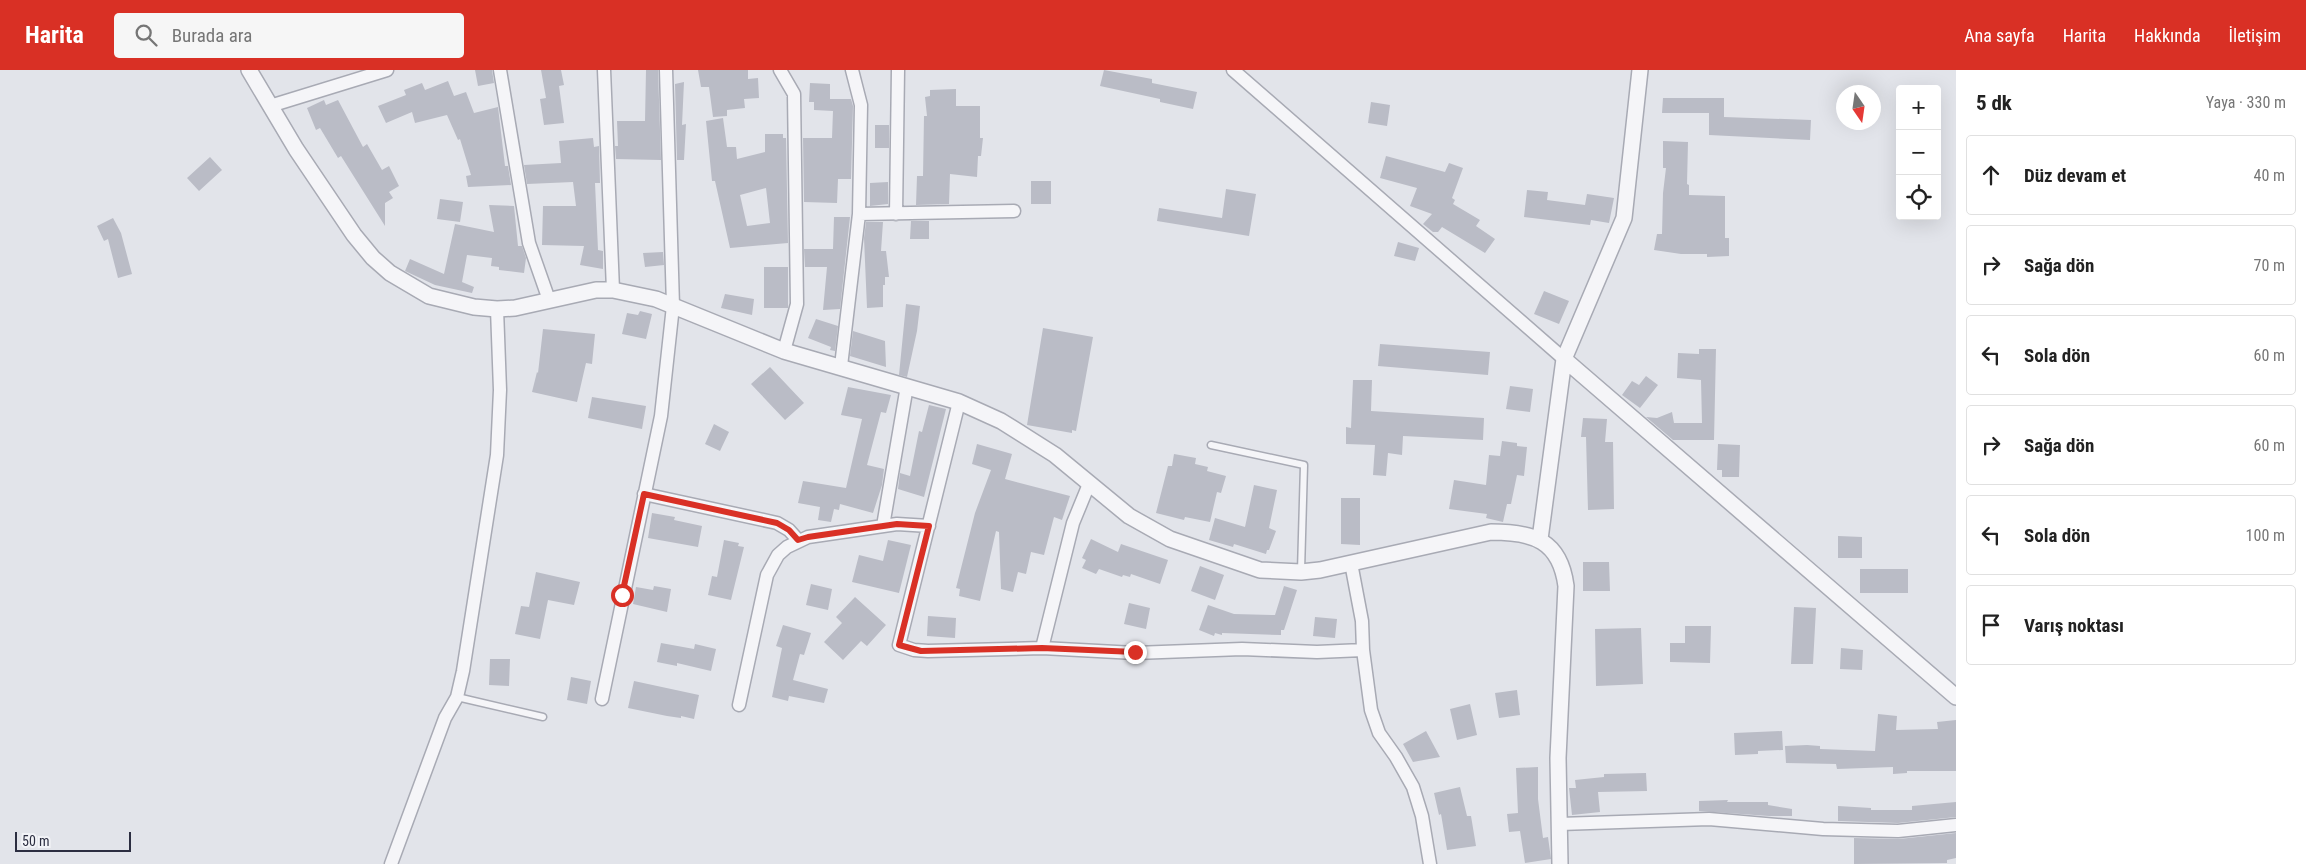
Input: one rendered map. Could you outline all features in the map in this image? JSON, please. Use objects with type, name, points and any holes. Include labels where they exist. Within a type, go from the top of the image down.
[{"type":"street","points":[[249,70],[296,149],[354,235],[384,268],[407,285],[429,296],[474,308],[515,308],[578,293],[613,290],[656,299],[784,351],[841,366],[959,402],[1001,421],[1036,441],[1056,455],[1129,516],[1170,538],[1260,570],[1301,572],[1492,532],[1510,532],[1540,538],[1559,559],[1566,586],[1558,758],[1560,864]]},
{"type":"street","points":[[270,106],[387,70]]},
{"type":"street","points":[[500,70],[529,243],[549,300]]},
{"type":"street","points":[[604,70],[613,290]]},
{"type":"street","points":[[602,699],[661,416],[673,306],[666,70]]},
{"type":"street","points":[[780,70],[794,94],[797,304],[784,351]]},
{"type":"street","points":[[841,366],[859,214],[861,105],[852,70]]},
{"type":"street","points":[[896,214],[898,70]]},
{"type":"street","points":[[1234,70],[1564,359],[1956,697]]},
{"type":"street","points":[[1540,538],[1564,359],[1624,218],[1640,70]]},
{"type":"street","points":[[859,214],[1014,211]]},
{"type":"street","points":[[391,864],[445,718],[457,696],[463,671],[497,455],[500,390],[497,308]]},
{"type":"street","points":[[883,526],[907,386]]},
{"type":"street","points":[[959,402],[899,645],[921,651],[1042,648],[1135,652],[1242,649],[1317,652],[1363,650]]},
{"type":"street","points":[[1042,648],[1073,523],[1089,484]]},
{"type":"street","points":[[644,494],[777,523],[789,530],[798,540]]},
{"type":"street","points":[[739,705],[767,576],[778,555],[798,540],[808,537],[897,524],[929,526]]},
{"type":"street","points":[[1351,563],[1362,620],[1363,650],[1370,704],[1375,723],[1413,787],[1422,816],[1430,864]]},
{"type":"street","points":[[1560,824],[1709,819],[1823,829],[1898,831],[1956,825]]},
{"type":"lane","points":[[1212,444],[1304,465],[1301,572]]},
{"type":"lane","points":[[457,696],[543,717]]},
{"type":"building","points":[[475,70],[492,70],[494,83],[478,86]]},
{"type":"building","points":[[541,70],[561,70],[564,85],[559,86],[564,123],[544,125],[540,99],[546,98]]},
{"type":"building","points":[[646,70],[658,70],[661,160],[616,159],[615,146],[618,146],[617,121],[645,121]]},
{"type":"building","points":[[698,70],[748,70],[748,79],[758,78],[759,98],[744,99],[745,108],[727,110],[727,116],[713,117],[709,87],[701,87]]},
{"type":"building","points":[[1104,70],[1152,79],[1152,83],[1197,92],[1193,109],[1160,102],[1160,99],[1100,86]]},
{"type":"building","points":[[448,81],[454,96],[466,92],[474,113],[498,107],[505,166],[508,166],[511,185],[468,187],[466,176],[471,175],[460,139],[458,140],[447,115],[415,123],[412,112],[386,123],[378,106],[406,95],[404,90],[422,83],[425,90]]},
{"type":"building","points":[[684,82],[682,125],[686,124],[684,160],[677,160],[675,84]]},
{"type":"building","points":[[810,83],[830,84],[830,99],[851,99],[853,106],[851,179],[838,179],[837,203],[804,202],[803,138],[832,138],[833,111],[814,110],[814,102],[809,102]]},
{"type":"building","points":[[956,89],[956,106],[980,106],[980,138],[983,138],[981,156],[978,156],[977,177],[950,174],[949,204],[916,205],[917,176],[923,176],[924,116],[927,116],[925,97],[930,96],[930,90]]},
{"type":"building","points":[[1663,98],[1724,98],[1724,117],[1811,120],[1810,140],[1709,135],[1709,113],[1662,113]]},
{"type":"building","points":[[324,100],[326,105],[338,100],[363,147],[367,144],[382,170],[389,166],[399,186],[389,192],[393,198],[385,203],[385,226],[341,156],[338,158],[320,128],[316,130],[307,108]]},
{"type":"building","points":[[1371,102],[1390,105],[1387,126],[1368,123]]},
{"type":"building","points":[[723,118],[727,147],[736,147],[737,159],[765,152],[765,134],[783,134],[783,138],[786,138],[788,243],[730,248],[715,181],[712,181],[706,121]],"holes":[[[766,188],[770,223],[747,226],[740,195]]]},
{"type":"building","points":[[875,125],[889,125],[889,148],[875,148]]},
{"type":"building","points":[[593,138],[594,147],[599,146],[600,183],[595,183],[598,250],[603,251],[603,269],[580,265],[584,246],[542,245],[543,206],[576,206],[573,182],[527,184],[524,165],[561,163],[559,141]]},
{"type":"building","points":[[1663,141],[1688,142],[1687,184],[1689,185],[1689,195],[1725,196],[1725,238],[1729,238],[1729,256],[1707,257],[1707,254],[1681,254],[1654,250],[1657,234],[1662,234],[1666,168],[1663,168]]},
{"type":"building","points":[[1386,156],[1445,172],[1449,163],[1463,168],[1452,198],[1455,200],[1453,204],[1480,220],[1476,226],[1495,239],[1485,253],[1442,227],[1438,232],[1433,232],[1423,224],[1432,214],[1410,206],[1417,188],[1380,178]]},
{"type":"building","points":[[210,157],[222,170],[199,191],[187,178]]},
{"type":"building","points":[[1031,181],[1051,181],[1051,204],[1031,204]]},
{"type":"building","points":[[888,182],[888,204],[870,206],[870,183]]},
{"type":"building","points":[[1226,189],[1256,194],[1249,236],[1157,221],[1159,208],[1222,218]]},
{"type":"building","points":[[1527,190],[1548,192],[1547,200],[1585,205],[1587,194],[1614,198],[1609,223],[1591,220],[1590,225],[1524,217]]},
{"type":"building","points":[[440,199],[463,202],[460,222],[437,219]]},
{"type":"building","points":[[489,205],[514,206],[518,246],[522,246],[526,258],[524,273],[499,270],[499,267],[491,266],[492,258],[467,255],[462,282],[474,287],[472,293],[435,285],[405,271],[410,259],[444,274],[455,224],[494,232]]},
{"type":"building","points":[[834,217],[850,217],[840,309],[823,310],[827,267],[805,267],[804,249],[833,249]]},
{"type":"building","points":[[113,218],[121,233],[132,274],[118,278],[108,239],[104,241],[97,226]]},
{"type":"building","points":[[911,221],[929,221],[929,239],[910,239]]},
{"type":"building","points":[[866,222],[883,222],[881,251],[886,251],[889,277],[885,277],[885,285],[883,285],[883,307],[867,308],[864,238]]},
{"type":"building","points":[[1398,242],[1419,248],[1415,261],[1394,256]]},
{"type":"building","points":[[663,252],[664,265],[645,267],[643,253]]},
{"type":"building","points":[[764,267],[788,267],[788,308],[764,308]]},
{"type":"building","points":[[1544,291],[1569,301],[1559,324],[1534,314]]},
{"type":"building","points":[[725,294],[754,299],[752,315],[721,308]]},
{"type":"building","points":[[906,304],[920,306],[917,331],[907,377],[899,375]]},
{"type":"building","points":[[640,311],[652,314],[646,339],[622,334],[627,313],[638,315]]},
{"type":"building","points":[[816,319],[838,326],[835,351],[830,350],[831,347],[808,338]]},
{"type":"building","points":[[1043,328],[1093,337],[1076,431],[1072,430],[1072,433],[1027,425]]},
{"type":"building","points":[[543,329],[595,334],[592,364],[586,363],[577,402],[532,392],[538,373]]},
{"type":"building","points":[[853,331],[885,341],[886,367],[850,356]]},
{"type":"building","points":[[1380,344],[1490,352],[1488,375],[1378,366]]},
{"type":"building","points":[[1699,349],[1716,349],[1714,440],[1673,440],[1646,417],[1657,418],[1672,412],[1674,423],[1702,423],[1701,380],[1677,378],[1678,353],[1699,354]]},
{"type":"building","points":[[770,367],[804,403],[785,420],[751,384]]},
{"type":"building","points":[[1646,376],[1658,385],[1640,408],[1622,395],[1632,381],[1639,385]]},
{"type":"building","points":[[1353,380],[1372,380],[1371,411],[1484,418],[1483,440],[1403,436],[1402,455],[1388,453],[1386,476],[1373,475],[1375,445],[1346,444],[1346,427],[1351,428]]},
{"type":"building","points":[[1510,386],[1533,389],[1530,412],[1506,409]]},
{"type":"building","points":[[848,387],[891,395],[886,413],[881,412],[867,465],[884,469],[882,485],[873,513],[840,504],[839,510],[834,509],[831,522],[818,520],[820,507],[798,503],[803,481],[846,488],[862,419],[841,415]]},
{"type":"building","points":[[592,397],[646,406],[642,429],[588,418]]},
{"type":"building","points":[[929,405],[946,409],[924,497],[898,489],[900,473],[910,476],[919,431],[922,432]]},
{"type":"building","points":[[1583,418],[1607,419],[1605,442],[1613,442],[1614,509],[1588,510],[1586,437],[1581,437]]},
{"type":"building","points":[[714,424],[729,432],[720,451],[705,444]]},
{"type":"building","points":[[1502,441],[1517,443],[1517,446],[1527,447],[1524,476],[1517,475],[1511,504],[1507,504],[1503,522],[1486,518],[1487,514],[1449,509],[1454,480],[1486,485],[1489,455],[1500,456]]},
{"type":"building","points":[[977,444],[1012,454],[1005,479],[1070,496],[1062,520],[1054,517],[1044,555],[1031,552],[1026,574],[1018,572],[1013,592],[1001,589],[999,532],[996,531],[980,601],[959,596],[960,589],[956,588],[975,513],[991,470],[972,464]]},
{"type":"building","points":[[1718,444],[1740,445],[1739,477],[1722,477],[1722,470],[1717,470]]},
{"type":"building","points":[[1174,454],[1196,458],[1195,464],[1208,467],[1207,471],[1226,476],[1221,493],[1217,492],[1210,522],[1185,517],[1184,520],[1156,513],[1168,466],[1172,466]]},
{"type":"building","points":[[1254,485],[1277,490],[1269,528],[1276,531],[1266,554],[1234,544],[1233,547],[1209,540],[1215,518],[1245,527]]},
{"type":"building","points":[[1341,498],[1360,498],[1360,545],[1341,544]]},
{"type":"building","points":[[652,513],[675,517],[674,520],[702,526],[698,547],[648,538]]},
{"type":"building","points":[[1838,536],[1862,537],[1862,558],[1838,558]]},
{"type":"building","points":[[1091,539],[1118,552],[1121,544],[1168,560],[1160,584],[1131,574],[1130,577],[1123,575],[1122,577],[1099,569],[1096,574],[1082,568],[1086,560],[1082,558]]},
{"type":"building","points":[[724,540],[739,543],[738,546],[744,547],[731,600],[708,595],[712,576],[717,577]]},
{"type":"building","points":[[888,540],[911,545],[899,593],[852,582],[859,555],[883,561]]},
{"type":"building","points":[[1583,562],[1609,562],[1610,591],[1583,591]]},
{"type":"building","points":[[1200,566],[1224,575],[1215,600],[1191,591]]},
{"type":"building","points":[[1860,569],[1908,569],[1908,593],[1860,593]]},
{"type":"building","points":[[536,572],[580,582],[574,605],[548,600],[540,639],[515,634],[521,606],[529,607]]},
{"type":"building","points":[[811,584],[832,589],[828,610],[806,605]]},
{"type":"building","points":[[654,586],[671,589],[667,612],[633,604],[636,587],[653,590]]},
{"type":"building","points":[[1284,586],[1297,590],[1284,630],[1281,630],[1281,635],[1222,633],[1222,635],[1215,633],[1214,636],[1199,630],[1208,605],[1234,614],[1275,615]]},
{"type":"building","points":[[855,597],[886,625],[867,646],[861,641],[843,660],[824,642],[842,623],[836,617]]},
{"type":"building","points":[[1129,603],[1150,608],[1146,629],[1124,624]]},
{"type":"building","points":[[1794,607],[1816,608],[1813,664],[1791,664]]},
{"type":"building","points":[[928,616],[956,618],[955,638],[927,636]]},
{"type":"building","points":[[1315,617],[1337,619],[1335,638],[1313,636]]},
{"type":"building","points":[[783,625],[811,633],[804,655],[800,654],[793,680],[828,689],[824,703],[789,696],[788,701],[772,697],[782,648],[776,646]]},
{"type":"building","points":[[1685,626],[1711,626],[1710,663],[1670,662],[1670,643],[1685,643]]},
{"type":"building","points":[[1641,628],[1643,684],[1596,686],[1595,629]]},
{"type":"building","points":[[661,643],[694,649],[695,644],[716,649],[711,671],[677,663],[677,666],[657,662]]},
{"type":"building","points":[[1841,648],[1863,650],[1862,670],[1840,669]]},
{"type":"building","points":[[490,659],[510,659],[509,686],[489,685]]},
{"type":"building","points":[[571,677],[591,681],[587,704],[567,700]]},
{"type":"building","points":[[634,681],[699,695],[694,719],[628,708]]},
{"type":"building","points":[[1517,690],[1520,715],[1499,718],[1495,693]]},
{"type":"building","points":[[1470,704],[1477,735],[1457,740],[1450,709]]},
{"type":"building","points":[[1878,714],[1897,716],[1896,730],[1938,729],[1937,722],[1956,720],[1956,771],[1907,771],[1907,773],[1893,774],[1893,767],[1837,769],[1836,764],[1786,763],[1785,746],[1807,745],[1820,746],[1820,749],[1875,751]]},
{"type":"building","points":[[1426,731],[1440,757],[1413,762],[1403,744]]},
{"type":"building","points":[[1782,731],[1783,750],[1758,751],[1758,754],[1735,755],[1734,733]]},
{"type":"building","points":[[1538,767],[1538,799],[1543,838],[1548,837],[1551,859],[1525,863],[1520,831],[1509,832],[1507,814],[1518,813],[1516,768]]},
{"type":"building","points":[[1646,773],[1647,791],[1598,792],[1600,812],[1572,815],[1569,788],[1576,788],[1575,780],[1604,777],[1604,774]]},
{"type":"building","points":[[1460,787],[1467,816],[1471,816],[1476,846],[1447,850],[1441,814],[1439,815],[1434,793]]},
{"type":"building","points":[[1728,800],[1727,802],[1768,802],[1768,805],[1792,809],[1792,816],[1699,811],[1699,801]]},
{"type":"building","points":[[1956,802],[1956,817],[1898,823],[1838,821],[1838,806],[1871,808],[1871,810],[1912,810],[1912,806]]},
{"type":"building","points":[[1956,833],[1956,858],[1947,860],[1947,863],[1854,864],[1854,838],[1899,839]]},
{"type":"route","points":[[622,595],[644,494],[777,523],[794,534],[798,540],[897,524],[929,526],[899,645],[906,648],[921,651],[1042,648],[1135,652]]}]
